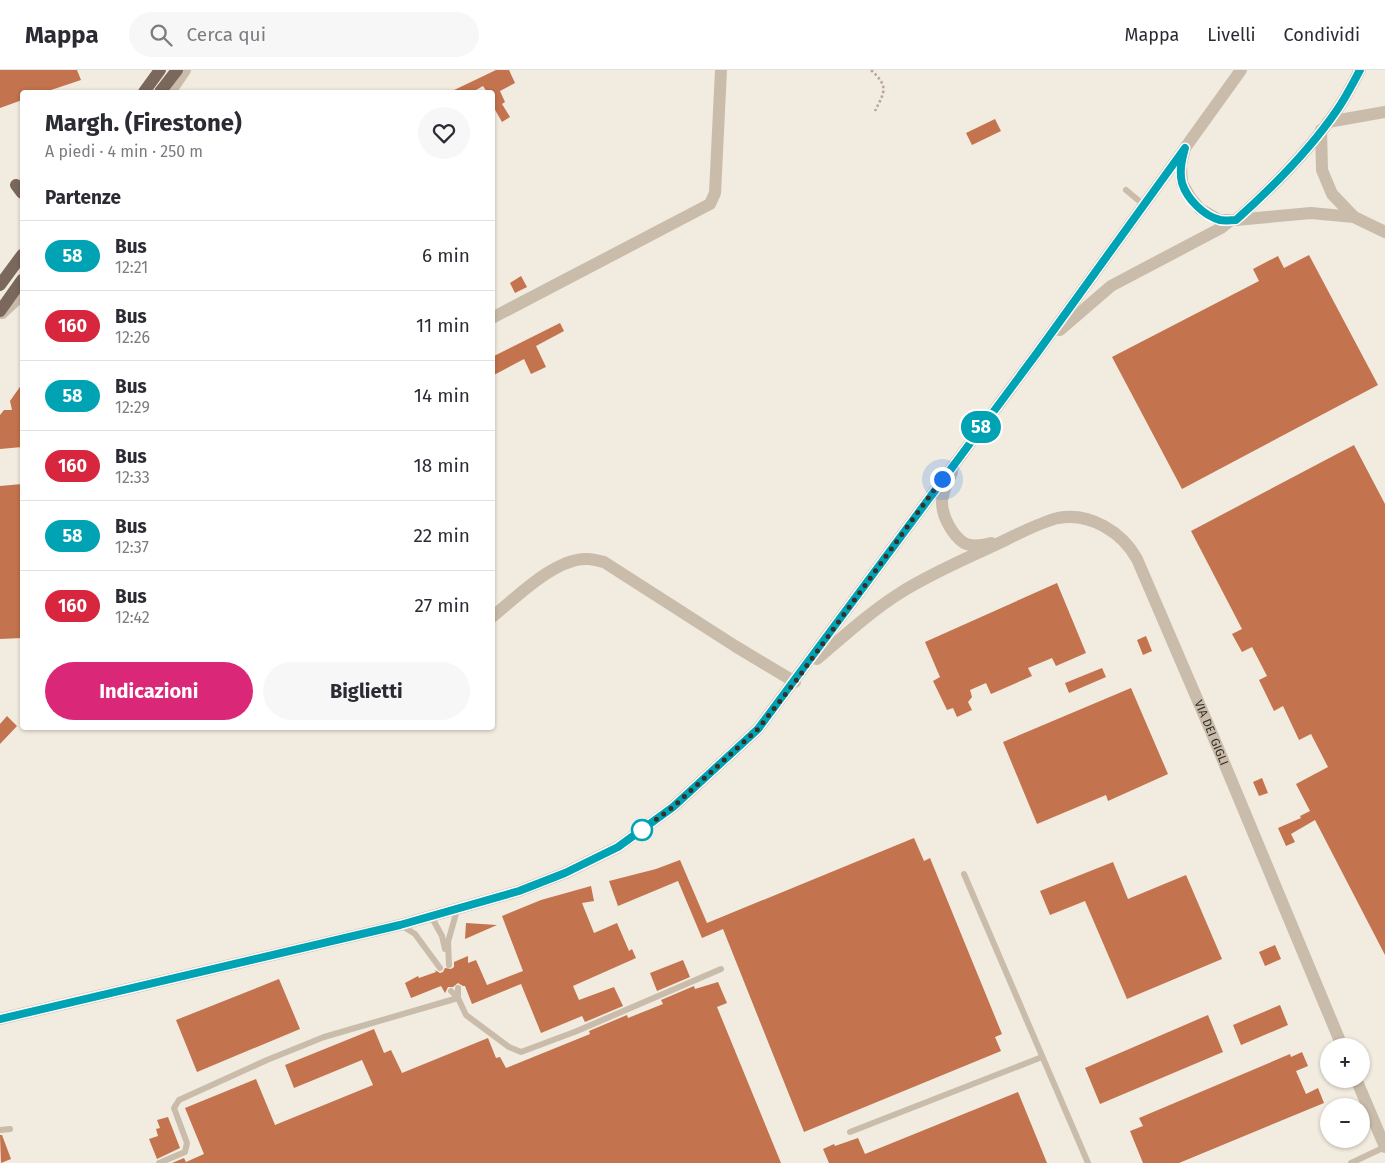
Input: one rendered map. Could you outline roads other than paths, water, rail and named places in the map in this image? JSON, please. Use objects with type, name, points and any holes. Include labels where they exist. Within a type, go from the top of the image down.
[{"type":"main road","points":[[145,90],[160,70]]},
{"type":"main road","points":[[162,90],[177,70]]},
{"type":"main road","points":[[0,285],[20,258]]},
{"type":"main road","points":[[0,311],[20,283]]},
{"type":"street","points":[[171,90],[185,70]]},
{"type":"street","points":[[495,316],[710,204],[715,193],[721,70]]},
{"type":"street","points":[[0,1019],[400,925],[519,891],[565,873],[618,847],[673,807],[758,729],[795,682],[879,564],[1037,353],[1241,70]]},
{"type":"street","points":[[1037,353],[1063,326],[1111,286],[1233,220],[1290,168],[1338,108],[1360,70]]},
{"type":"street","points":[[1325,126],[1385,112]]},
{"type":"street","points":[[1325,126],[1322,170],[1332,194],[1354,217]]},
{"type":"street","points":[[1185,148],[1181,165],[1182,183],[1200,210],[1219,220],[1311,212],[1354,217],[1385,232]]},
{"type":"street","points":[[0,315],[20,294]]},
{"type":"street","name":"VIA DEI GIGLI","points":[[954,464],[942,500],[949,525],[965,544],[981,546],[1006,540]]},
{"type":"street","name":"VIA DEI GIGLI","points":[[803,670],[873,611],[901,592],[962,560],[1058,518],[1091,520],[1120,536],[1132,549],[1214,738],[1339,1038]]},
{"type":"street","points":[[495,615],[557,567],[575,560],[588,559],[604,562],[795,682]]},
{"type":"street","points":[[1360,1088],[1385,1147]]},
{"type":"lane","points":[[1126,190],[1144,205]]},
{"type":"lane","points":[[964,874],[1088,1163]]},
{"type":"lane","points":[[431,916],[442,936],[448,964],[448,942],[457,909]]},
{"type":"lane","points":[[400,925],[415,934],[440,968]]},
{"type":"lane","points":[[450,991],[458,998],[466,1015],[509,1047],[522,1052],[577,1031],[721,969]]},
{"type":"lane","points":[[458,988],[458,998]]},
{"type":"lane","points":[[159,1163],[185,1152],[187,1143],[174,1108],[179,1100],[324,1037],[458,998]]},
{"type":"lane","points":[[850,1132],[1042,1057]]},
{"type":"lane","points":[[0,1130],[10,1129]]},
{"type":"lane","points":[[1351,1163],[1385,1147]]}]
